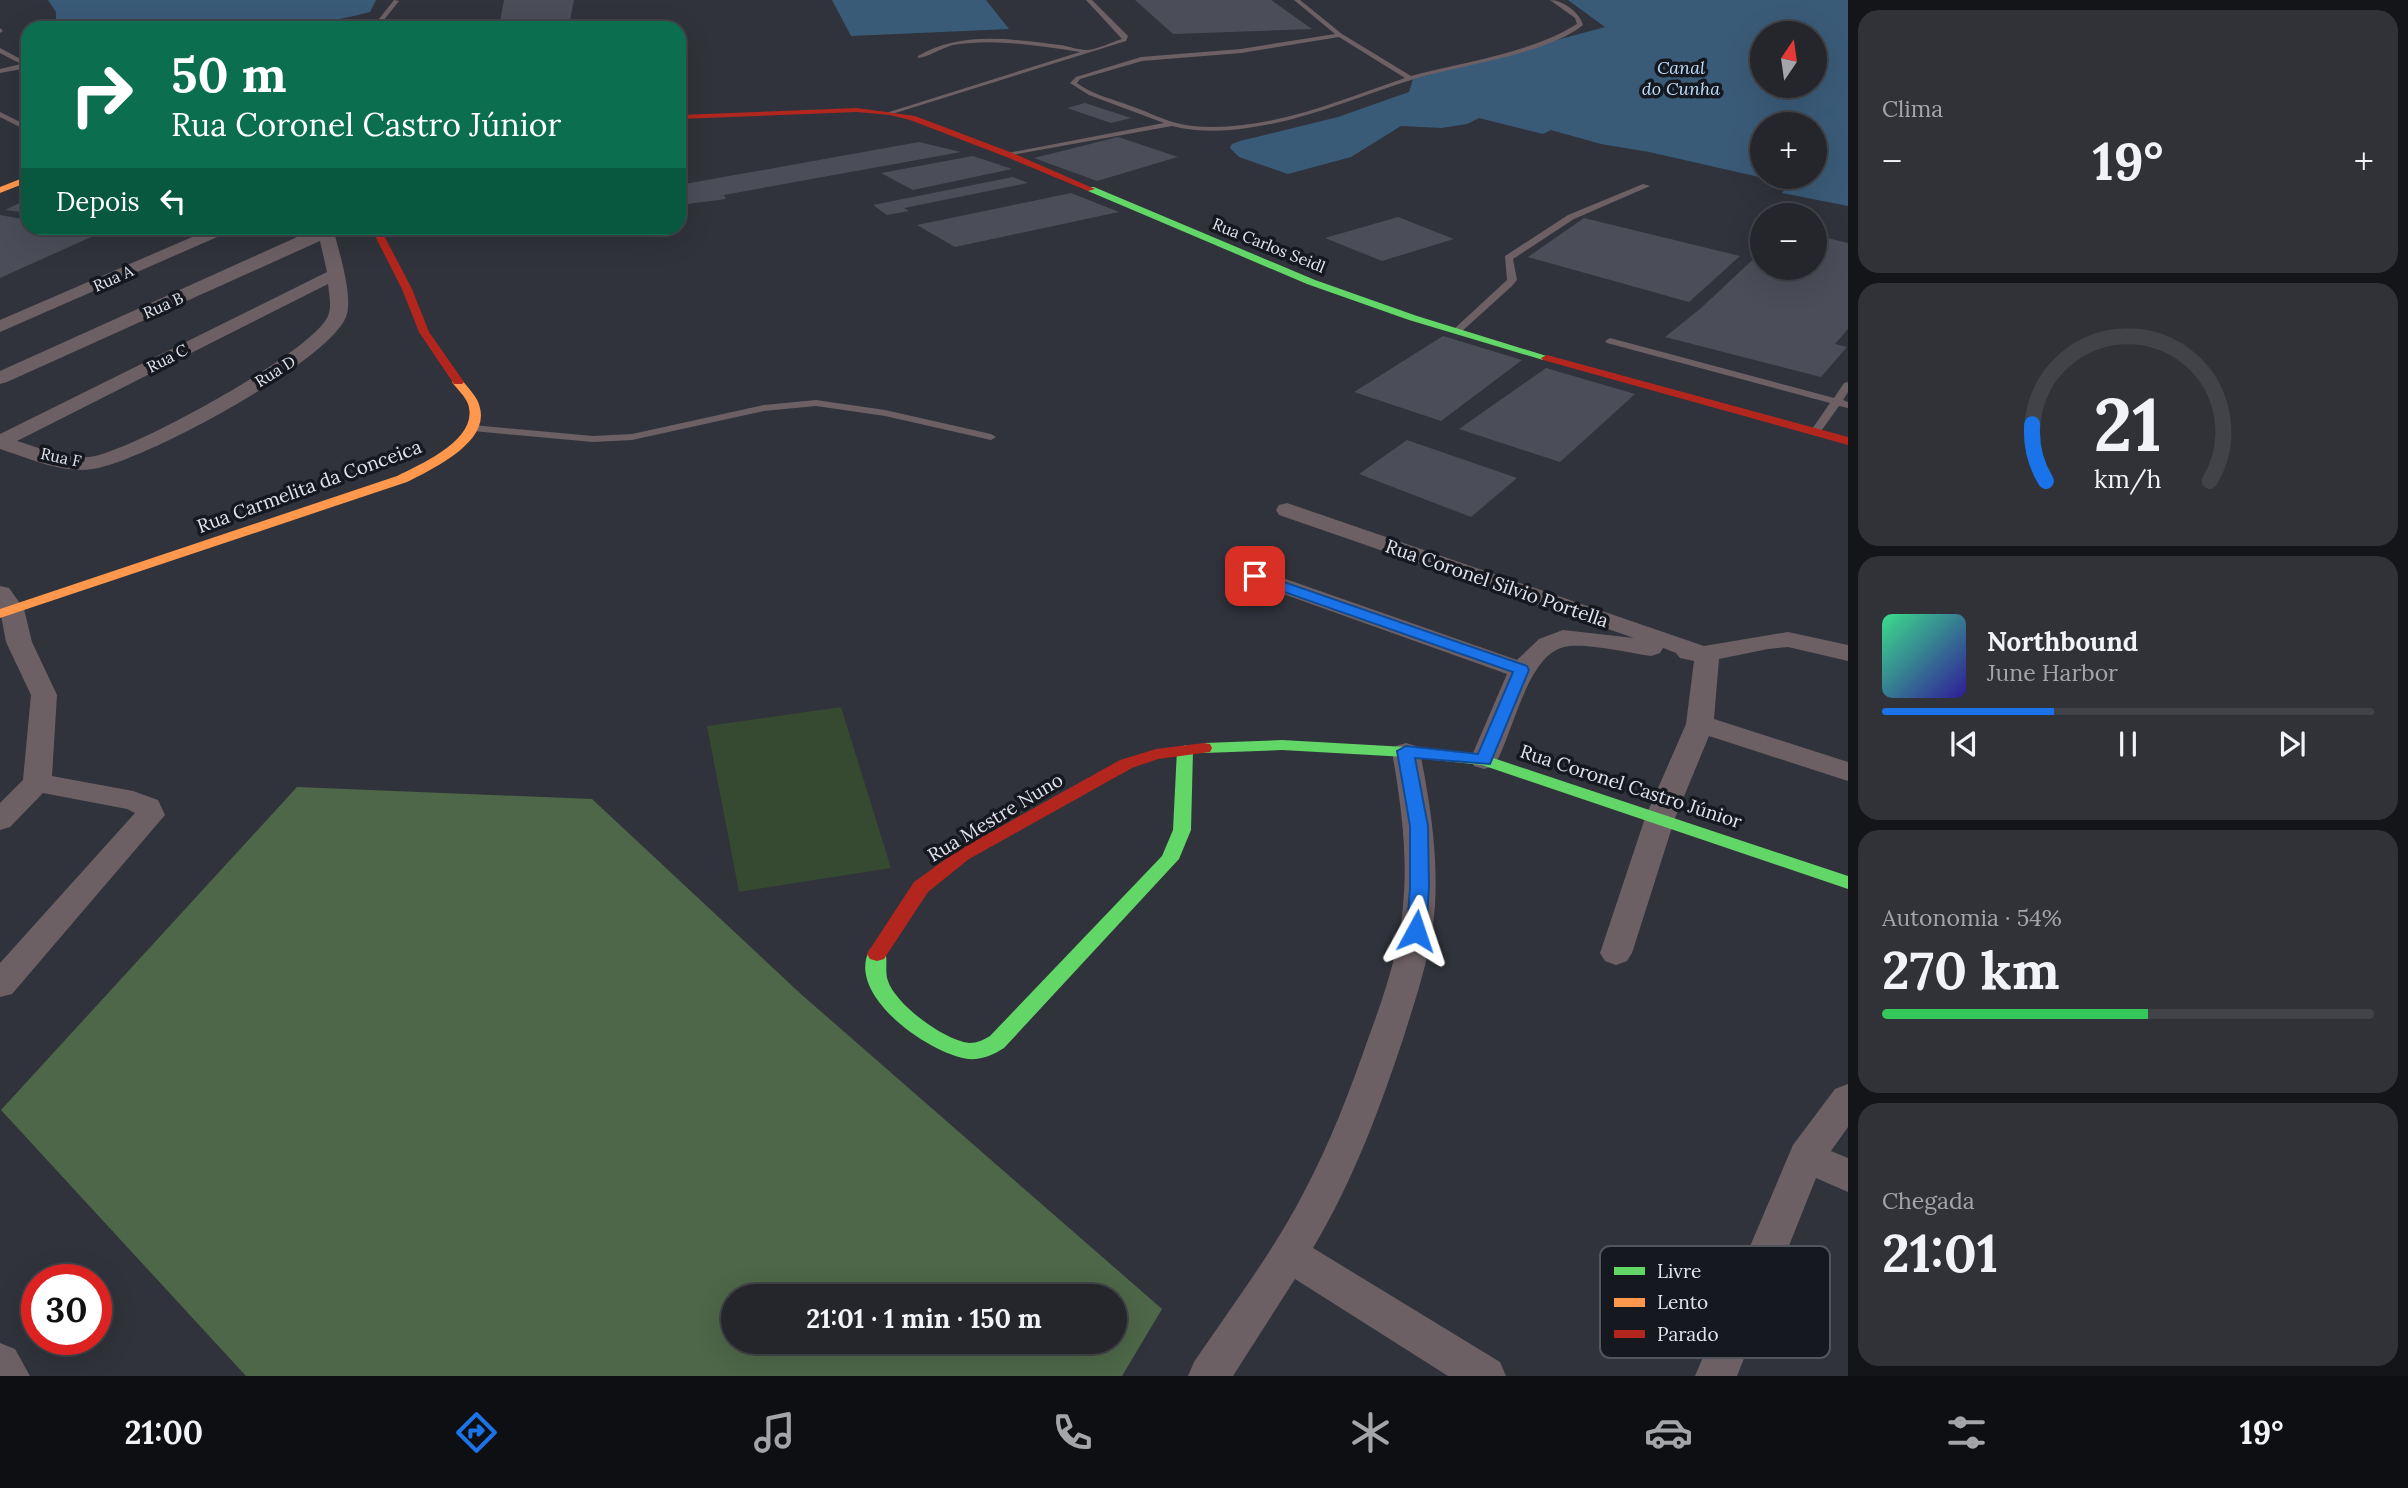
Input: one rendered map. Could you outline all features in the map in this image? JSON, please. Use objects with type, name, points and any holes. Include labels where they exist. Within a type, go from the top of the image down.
[{"type":"street","name":"Rua Carlos Seidl","points":[[686,117],[836,110],[890,113],[1007,154],[1311,282],[1598,374],[1848,441]]},
{"type":"street","points":[[3,186],[21,181]]},
{"type":"street","name":"Rua A","points":[[0,327],[209,235]]},
{"type":"street","name":"Rua B","points":[[0,378],[315,235]]},
{"type":"street","name":"Rua D","points":[[121,453],[227,400],[307,350],[329,330],[338,314],[327,235]]},
{"type":"street","points":[[379,235],[408,289],[424,332],[475,407],[473,428]]},
{"type":"street","name":"Rua C","points":[[0,443],[334,275]]},
{"type":"street","name":"Rua Carmelita da Conceica","points":[[4,605],[178,556],[402,479],[438,461],[465,440],[473,428]]},
{"type":"street","name":"Rua F","points":[[0,443],[87,464],[121,453]]},
{"type":"street","name":"Rua Coronel Silvio Portella","points":[[1287,510],[1707,655]]},
{"type":"street","points":[[1255,576],[1521,670]]},
{"type":"street","points":[[0,820],[37,783],[44,695],[38,678],[24,656],[4,605]]},
{"type":"street","points":[[1484,760],[1521,670],[1548,644],[1563,638],[1707,655],[1782,639],[1848,653]]},
{"type":"street","points":[[1616,953],[1660,818],[1700,724],[1707,655]]},
{"type":"street","points":[[1700,724],[1848,772]]},
{"type":"street","name":"Rua Coronel Castro Júnior","points":[[1185,750],[1251,744],[1406,751],[1484,760],[1848,883]]},
{"type":"street","name":"Rua Mestre Nuno","points":[[1185,750],[1182,830],[1170,859],[990,1048],[969,1051],[930,1037],[902,1016],[878,981],[877,951],[921,887],[963,855],[1126,764],[1156,754],[1185,750]]},
{"type":"street","points":[[1209,1376],[1290,1255],[1336,1165],[1366,1098],[1405,984],[1416,931],[1420,887],[1419,826],[1406,751]]},
{"type":"street","points":[[0,985],[150,815],[148,807],[133,801],[37,783]]},
{"type":"street","points":[[1769,1246],[1806,1156],[1848,1099]]},
{"type":"street","points":[[1806,1156],[1848,1177]]},
{"type":"street","points":[[1290,1255],[1485,1376]]},
{"type":"street","points":[[1716,1376],[1723,1358]]},
{"type":"street","points":[[0,1363],[9,1376]]},
{"type":"lane","points":[[890,113],[1124,40],[1126,37],[1089,0]]},
{"type":"lane","points":[[1297,0],[1340,34],[1410,78]]},
{"type":"lane","points":[[1340,34],[1241,51],[1141,59],[1073,82],[1075,86],[1090,93],[1173,123],[1212,128],[1279,119],[1316,110],[1410,78],[1508,52],[1562,35],[1580,25],[1578,17],[1553,0]]},
{"type":"lane","points":[[380,21],[396,1]]},
{"type":"lane","points":[[920,57],[929,49],[954,43],[1029,43],[1088,51]]},
{"type":"lane","points":[[0,50],[21,62]]},
{"type":"lane","points":[[0,71],[21,66]]},
{"type":"lane","points":[[0,114],[21,124]]},
{"type":"lane","points":[[1007,154],[1173,123]]},
{"type":"lane","points":[[1457,331],[1512,280],[1508,258],[1572,217],[1646,186]]},
{"type":"lane","points":[[1610,341],[1848,405]]},
{"type":"lane","points":[[1815,432],[1848,384]]},
{"type":"lane","points":[[473,428],[593,439],[632,437],[738,413],[816,403],[885,413],[991,438]]},
{"type":"green space","points":[[841,707],[891,868],[739,892],[707,726]]},
{"type":"green space","points":[[297,787],[592,799],[802,995],[1162,1309],[1122,1376],[246,1376],[1,1110]]},
{"type":"water","points":[[48,0],[376,0],[370,12],[329,21],[56,21],[56,12]]},
{"type":"water","points":[[832,0],[986,0],[1009,29],[851,36]]},
{"type":"water","name":"Canal do Cunha","points":[[1568,0],[1848,0],[1848,206],[1782,193],[1786,189],[1827,189],[1827,112],[1750,112],[1750,175],[1601,144],[1551,130],[1543,134],[1479,118],[1467,124],[1442,128],[1401,126],[1351,157],[1288,174],[1239,157],[1230,148],[1232,144],[1240,141],[1338,117],[1409,92],[1413,79],[1605,27]]},
{"type":"building","points":[[504,0],[574,0],[570,21],[500,21]]},
{"type":"building","points":[[1135,0],[1271,0],[1312,29],[1173,34]]},
{"type":"building","points":[[1085,103],[1131,118],[1111,123],[1067,108]]},
{"type":"building","points":[[1118,137],[1178,157],[1097,181],[1034,158]]},
{"type":"building","points":[[919,142],[961,152],[724,195],[726,199],[687,204],[686,184]]},
{"type":"building","points":[[973,156],[1012,169],[913,190],[881,173]]},
{"type":"building","points":[[1013,177],[1028,183],[904,208],[909,211],[887,215],[873,205]]},
{"type":"building","points":[[1071,193],[1119,212],[955,247],[917,225]]},
{"type":"building","points":[[21,202],[21,212],[5,210]]},
{"type":"building","points":[[0,215],[21,219],[21,235],[96,235],[0,278]]},
{"type":"building","points":[[1398,217],[1454,239],[1382,261],[1325,238]]},
{"type":"building","points":[[1584,218],[1740,256],[1689,302],[1528,257]]},
{"type":"building","points":[[1827,238],[1848,243],[1848,329],[1835,344],[1847,347],[1821,377],[1665,337],[1750,262],[1750,280],[1827,280]]},
{"type":"building","points":[[1443,336],[1522,360],[1441,421],[1354,392]]},
{"type":"building","points":[[1546,368],[1635,394],[1560,462],[1459,429]]},
{"type":"building","points":[[1407,440],[1517,478],[1471,517],[1359,474]]},
{"type":"traffic: fast","points":[[1091,189],[1311,282],[1413,318],[1547,358]]},
{"type":"traffic: fast","points":[[1204,748],[1282,745],[1406,752],[1484,760],[1848,883]]},
{"type":"traffic: fast","points":[[877,954],[877,978],[884,993],[894,1006],[922,1030],[938,1040],[969,1051],[983,1050],[997,1042],[1170,859],[1182,830],[1185,750]]},
{"type":"traffic: slow","points":[[0,190],[21,182]]},
{"type":"traffic: slow","points":[[0,614],[412,474],[452,451],[472,430],[476,418],[474,405],[458,382]]},
{"type":"traffic: jam","points":[[686,117],[857,110],[890,113],[912,118],[1091,189]]},
{"type":"traffic: jam","points":[[379,235],[407,289],[424,332],[458,382]]},
{"type":"traffic: jam","points":[[1547,358],[1848,441]]},
{"type":"traffic: jam","points":[[877,954],[921,887],[963,855],[1126,764],[1156,754],[1204,748]]},
{"type":"route","points":[[1255,576],[1521,670],[1484,760],[1406,751],[1419,826],[1420,887],[1416,931]]}]
